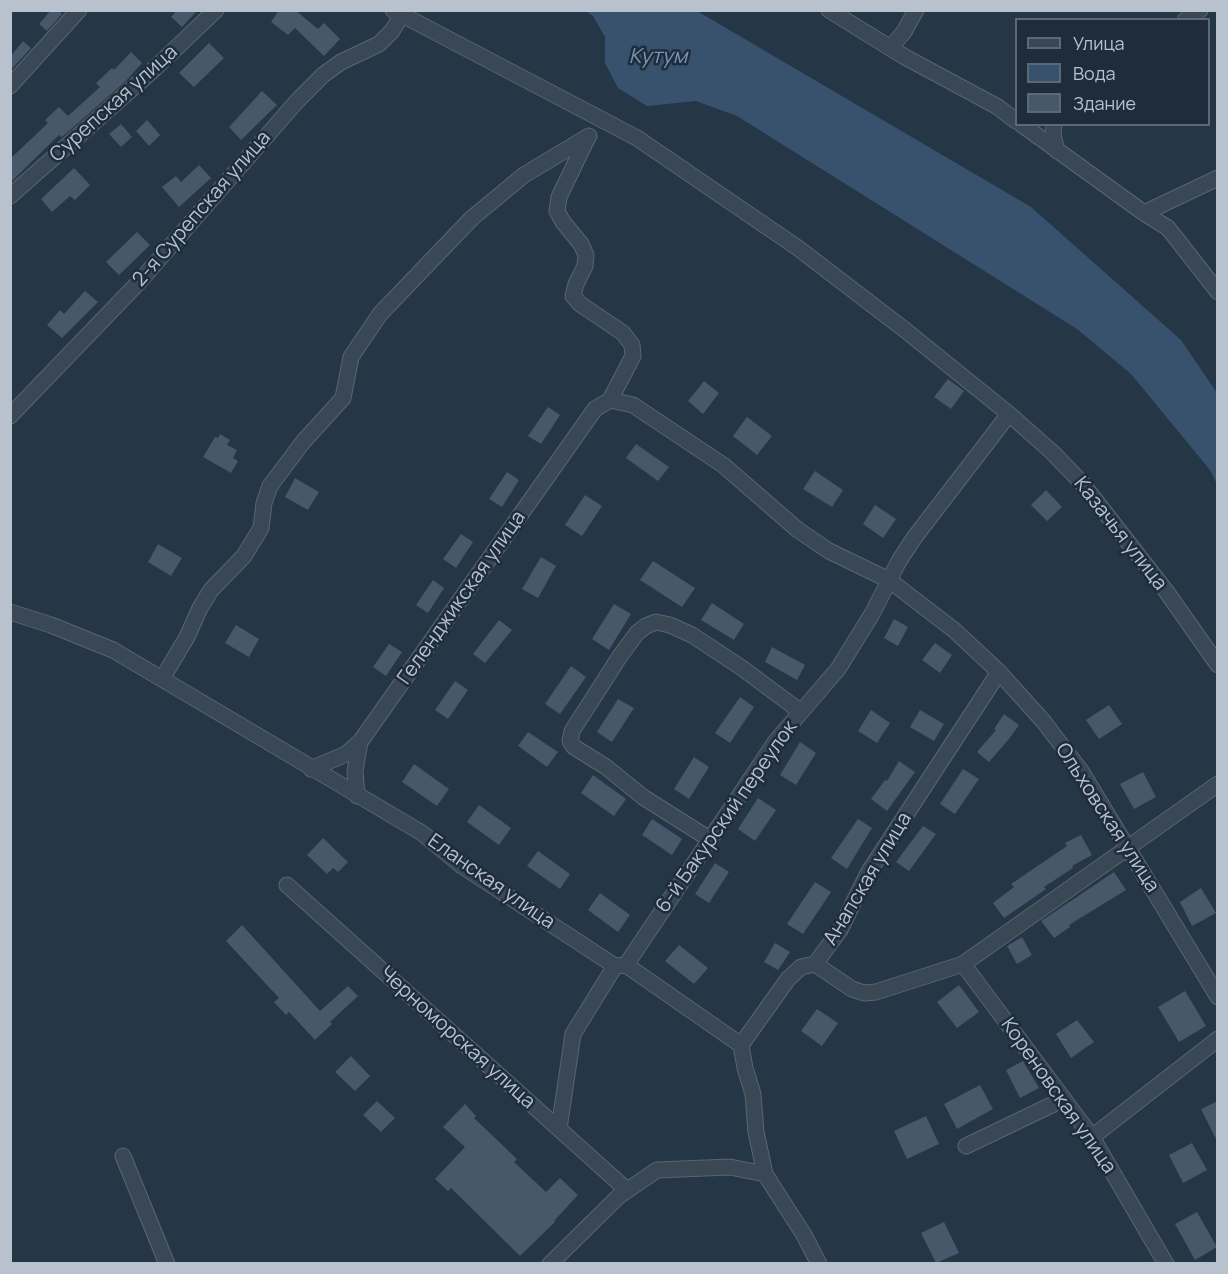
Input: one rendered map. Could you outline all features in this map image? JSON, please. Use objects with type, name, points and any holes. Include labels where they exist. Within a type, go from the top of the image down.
[{"type":"street","points":[[10,86],[79,10]]},
{"type":"street","name":"Сурепская улица","points":[[10,196],[152,71],[216,10]]},
{"type":"street","points":[[830,10],[890,48],[998,107],[1015,120]]},
{"type":"street","points":[[890,48],[904,32],[916,10]]},
{"type":"street","name":"Казачья улица","points":[[397,13],[637,138],[798,248],[905,330],[1009,414],[1052,452],[1082,483],[1166,591],[1218,665]]},
{"type":"street","name":"2-я Сурепская улица","points":[[10,416],[140,281],[298,100],[323,75],[341,62],[380,44],[392,31],[397,13]]},
{"type":"street","points":[[598,117],[559,198],[557,211],[581,244],[586,255],[585,266],[573,296],[580,304],[623,333],[632,345],[633,356],[610,400]]},
{"type":"street","points":[[1024,126],[1168,228],[1218,292]]},
{"type":"street","points":[[1054,126],[1053,135],[1057,150]]},
{"type":"street","points":[[162,679],[211,590],[244,556],[261,528],[264,503],[270,486],[303,442],[344,398],[351,357],[380,314],[472,218],[524,175],[589,136]]},
{"type":"street","points":[[1144,213],[1218,178]]},
{"type":"street","name":"Геленджикская улица","points":[[357,796],[355,771],[360,742],[595,409],[610,400]]},
{"type":"street","name":"Ольховская улица","points":[[610,400],[633,405],[723,465],[777,513],[813,541],[854,565],[889,580],[954,630],[999,672],[1044,722],[1082,771],[1218,997]]},
{"type":"street","name":"6-й Бакурский переулок","points":[[559,1129],[573,1034],[711,840],[776,741],[838,669],[872,614],[914,538],[1009,414]]},
{"type":"street","name":"Еланская улица","points":[[10,612],[51,625],[112,650],[422,833],[462,866],[620,965]]},
{"type":"street","points":[[711,840],[643,797],[606,767],[574,747],[570,741],[572,731],[620,656],[637,633],[646,626],[656,622],[670,625],[692,635],[732,661],[801,712]]},
{"type":"street","name":"Анапская улица","points":[[741,1045],[788,979],[801,967],[815,964],[840,930],[868,873],[999,672]]},
{"type":"street","points":[[311,769],[346,754],[360,742]]},
{"type":"street","points":[[815,964],[852,989],[864,993],[876,992],[963,964],[1218,784]]},
{"type":"street","name":"Черноморская улица","points":[[287,885],[627,1190]]},
{"type":"street","name":"Кореновская улица","points":[[963,964],[1092,1137],[1166,1263]]},
{"type":"street","points":[[620,965],[741,1045],[753,1094],[756,1132],[765,1174],[819,1263]]},
{"type":"street","points":[[1092,1137],[1218,1039]]},
{"type":"street","points":[[966,1146],[1064,1099]]},
{"type":"street","points":[[123,1156],[167,1263]]},
{"type":"street","points":[[550,1263],[619,1196],[657,1170],[730,1167],[765,1174]]},
{"type":"water","name":"Кутум","points":[[586,11],[697,11],[1031,207],[1181,340],[1217,393],[1217,484],[1210,470],[1131,374],[1077,329],[737,116],[696,101],[647,106],[618,88],[605,63],[605,37],[593,16]]},
{"type":"building","points":[[51,10],[58,10],[62,14],[47,31],[39,24]]},
{"type":"building","points":[[177,10],[198,10],[182,27],[171,17]]},
{"type":"building","points":[[279,10],[295,10],[318,29],[324,23],[340,39],[324,56],[295,28],[288,35],[271,22]]},
{"type":"building","points":[[23,41],[31,48],[10,71],[10,57]]},
{"type":"building","points":[[209,43],[224,58],[194,87],[179,73]]},
{"type":"building","points":[[131,52],[142,63],[125,82],[62,137],[59,135],[10,183],[10,159],[48,123],[45,120],[59,107],[68,116],[100,87],[96,83],[112,68],[114,70]]},
{"type":"building","points":[[262,91],[277,105],[241,140],[229,127]]},
{"type":"building","points":[[147,120],[160,135],[149,146],[136,131]]},
{"type":"building","points":[[121,124],[132,137],[121,147],[109,134]]},
{"type":"building","points":[[199,165],[211,178],[179,207],[162,187],[176,176],[181,182]]},
{"type":"building","points":[[74,168],[90,185],[75,200],[70,196],[52,212],[41,199]]},
{"type":"building","points":[[137,232],[150,245],[119,275],[106,262]]},
{"type":"building","points":[[85,291],[98,302],[62,338],[47,325],[60,310],[64,314]]},
{"type":"building","points":[[948,379],[964,391],[951,409],[934,397]]},
{"type":"building","points":[[704,381],[719,393],[703,414],[688,401]]},
{"type":"building","points":[[548,407],[560,415],[541,444],[528,436]]},
{"type":"building","points":[[747,417],[772,436],[757,455],[733,436]]},
{"type":"building","points":[[220,434],[230,440],[227,445],[237,450],[233,458],[238,461],[231,473],[203,457],[215,437],[218,438]]},
{"type":"building","points":[[636,444],[669,467],[658,481],[626,458]]},
{"type":"building","points":[[815,471],[843,490],[832,507],[803,489]]},
{"type":"building","points":[[507,472],[519,480],[502,507],[489,499]]},
{"type":"building","points":[[295,478],[319,492],[308,510],[285,497]]},
{"type":"building","points":[[1046,490],[1062,507],[1047,521],[1031,505]]},
{"type":"building","points":[[585,495],[602,506],[582,536],[565,525]]},
{"type":"building","points":[[875,505],[896,519],[883,538],[863,524]]},
{"type":"building","points":[[461,534],[473,542],[456,568],[443,559]]},
{"type":"building","points":[[158,544],[182,558],[171,576],[148,562]]},
{"type":"building","points":[[541,557],[556,566],[538,598],[522,589]]},
{"type":"building","points":[[653,561],[695,588],[682,607],[640,580]]},
{"type":"building","points":[[433,580],[444,588],[428,613],[416,605]]},
{"type":"building","points":[[712,603],[744,624],[734,640],[701,620]]},
{"type":"building","points":[[614,604],[631,614],[609,650],[592,639]]},
{"type":"building","points":[[894,619],[908,627],[898,646],[884,638]]},
{"type":"building","points":[[499,620],[512,630],[485,663],[473,654]]},
{"type":"building","points":[[236,625],[259,639],[249,657],[225,643]]},
{"type":"building","points":[[935,643],[952,655],[940,673],[922,660]]},
{"type":"building","points":[[389,644],[402,652],[386,676],[373,667]]},
{"type":"building","points":[[772,647],[805,665],[797,680],[765,662]]},
{"type":"building","points":[[571,666],[586,677],[560,714],[545,704]]},
{"type":"building","points":[[455,681],[468,690],[448,719],[435,710]]},
{"type":"building","points":[[740,697],[754,707],[730,743],[715,733]]},
{"type":"building","points":[[618,699],[634,708],[612,742],[597,732]]},
{"type":"building","points":[[1109,705],[1122,724],[1099,739],[1086,720]]},
{"type":"building","points":[[871,710],[890,723],[877,743],[858,731]]},
{"type":"building","points":[[920,710],[944,724],[934,741],[910,727]]},
{"type":"building","points":[[1004,714],[1019,725],[989,762],[977,752],[996,730],[994,729]]},
{"type":"building","points":[[528,732],[558,752],[547,767],[518,746]]},
{"type":"building","points":[[800,742],[816,753],[796,785],[780,775]]},
{"type":"building","points":[[694,757],[709,767],[689,799],[674,789]]},
{"type":"building","points":[[899,761],[915,772],[887,811],[871,799],[885,780],[887,781]]},
{"type":"building","points":[[414,764],[449,789],[437,806],[402,782]]},
{"type":"building","points":[[963,769],[979,779],[955,814],[940,804]]},
{"type":"building","points":[[1143,772],[1156,797],[1134,809],[1120,784]]},
{"type":"building","points":[[593,775],[626,799],[614,816],[581,793]]},
{"type":"building","points":[[758,798],[776,810],[755,841],[738,829]]},
{"type":"building","points":[[479,805],[511,828],[499,845],[467,822]]},
{"type":"building","points":[[652,819],[682,839],[672,855],[642,835]]},
{"type":"building","points":[[858,819],[872,828],[847,869],[831,858]]},
{"type":"building","points":[[923,826],[936,834],[909,871],[896,862]]},
{"type":"building","points":[[1081,835],[1092,855],[1072,866],[1073,868],[1044,887],[1046,889],[1004,918],[993,903],[1014,887],[1011,884],[1067,846],[1065,843]]},
{"type":"building","points":[[323,838],[348,862],[338,872],[333,868],[327,874],[307,855]]},
{"type":"building","points":[[538,851],[570,874],[560,889],[527,866]]},
{"type":"building","points":[[715,863],[729,872],[709,903],[695,894]]},
{"type":"building","points":[[1114,872],[1126,890],[1069,925],[1070,927],[1054,938],[1041,921]]},
{"type":"building","points":[[815,882],[831,892],[803,934],[787,924]]},
{"type":"building","points":[[1201,888],[1216,913],[1192,926],[1180,902]]},
{"type":"building","points":[[600,893],[630,915],[618,932],[588,910]]},
{"type":"building","points":[[242,925],[320,1011],[348,986],[358,996],[330,1022],[332,1024],[315,1040],[289,1012],[286,1015],[274,1002],[279,998],[226,941]]},
{"type":"building","points":[[1022,937],[1032,955],[1017,964],[1007,946]]},
{"type":"building","points":[[775,943],[790,952],[778,970],[764,962]]},
{"type":"building","points":[[679,945],[708,968],[694,984],[665,961]]},
{"type":"building","points":[[959,985],[979,1012],[957,1028],[937,1002]]},
{"type":"building","points":[[1185,991],[1206,1026],[1179,1042],[1158,1007]]},
{"type":"building","points":[[817,1009],[838,1023],[822,1046],[801,1031]]},
{"type":"building","points":[[1077,1020],[1094,1042],[1071,1058],[1056,1034]]},
{"type":"building","points":[[351,1056],[370,1076],[355,1091],[335,1072]]},
{"type":"building","points":[[1023,1061],[1039,1088],[1020,1098],[1006,1070]]},
{"type":"building","points":[[980,1085],[993,1109],[957,1129],[944,1104]]},
{"type":"building","points":[[377,1101],[395,1118],[381,1132],[363,1115]]},
{"type":"building","points":[[1218,1101],[1218,1143],[1201,1109]]},
{"type":"building","points":[[465,1104],[476,1116],[474,1118],[517,1159],[514,1162],[546,1192],[560,1178],[578,1195],[555,1222],[520,1256],[451,1188],[448,1191],[435,1179],[465,1147],[443,1127]]},
{"type":"building","points":[[926,1116],[939,1144],[907,1159],[894,1131]]},
{"type":"building","points":[[1192,1143],[1207,1170],[1183,1183],[1169,1155]]},
{"type":"building","points":[[1197,1212],[1217,1247],[1195,1260],[1175,1224]]},
{"type":"building","points":[[944,1222],[959,1253],[936,1263],[921,1233]]}]
